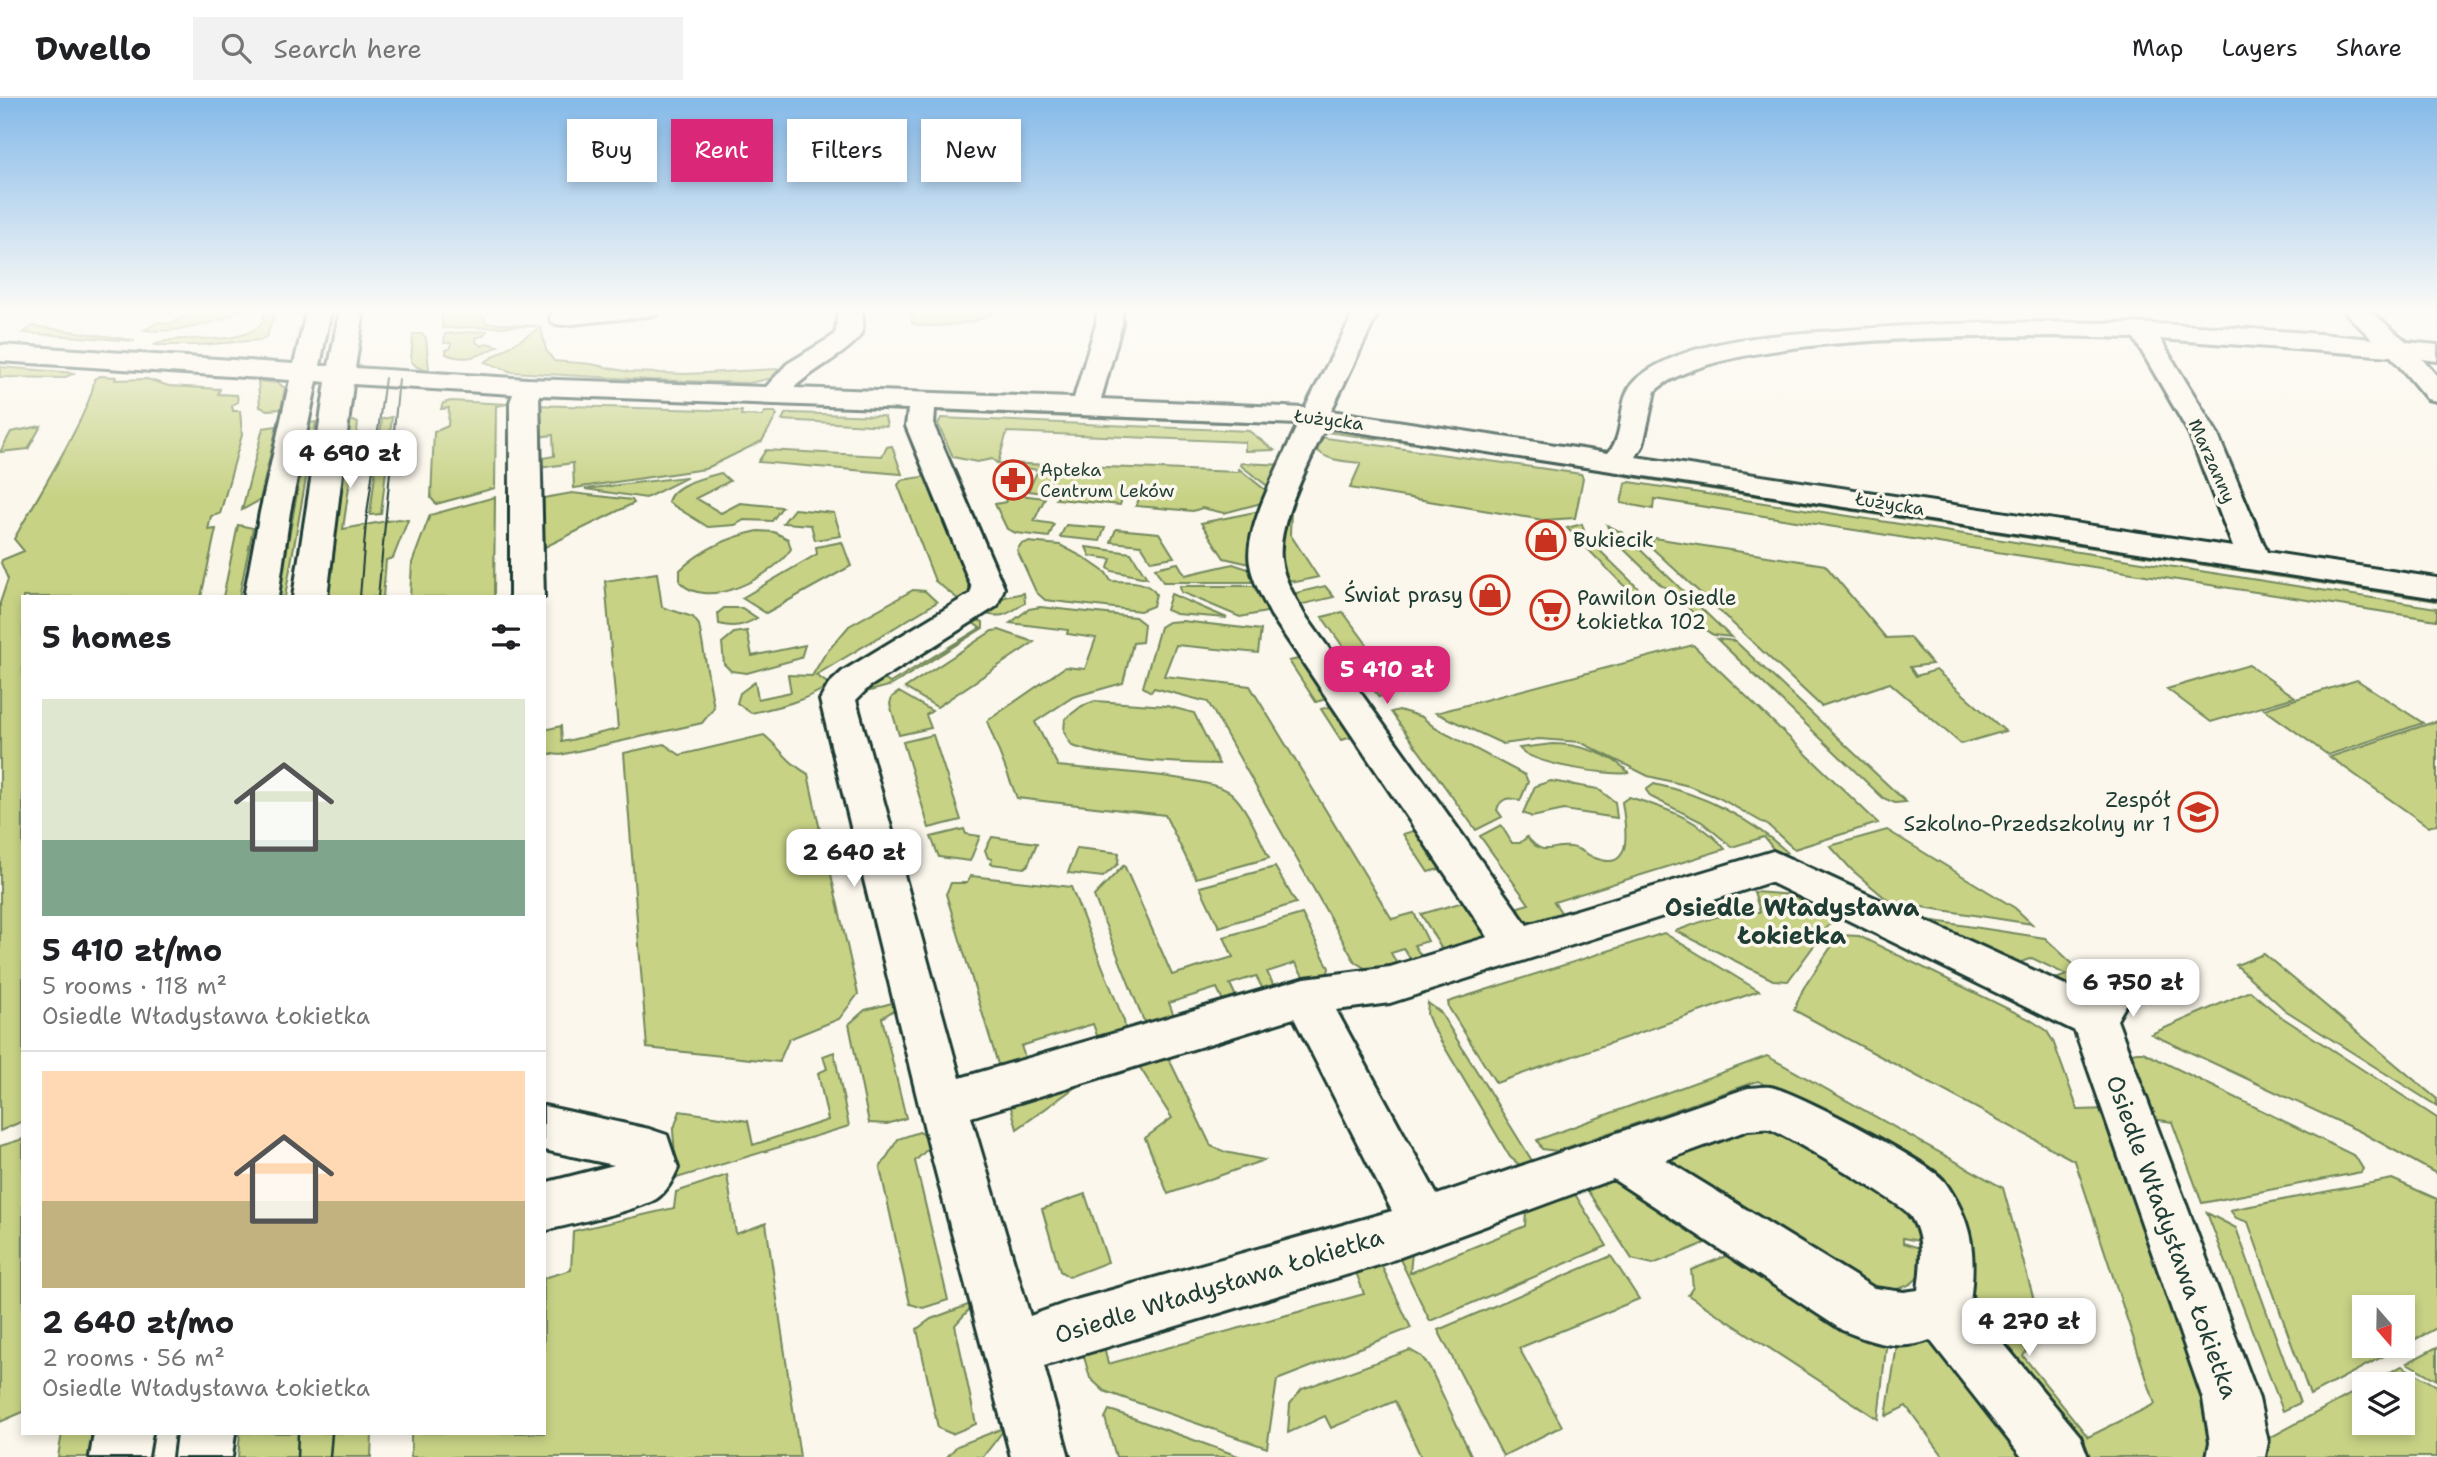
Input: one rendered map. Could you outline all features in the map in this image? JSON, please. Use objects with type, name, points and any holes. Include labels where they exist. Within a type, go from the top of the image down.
[{"type":"street","name":"Łużycka","points":[[297,372],[528,387],[1085,406],[1314,417],[2437,588]]},
{"type":"street","points":[[773,396],[794,372]]},
{"type":"street","points":[[1085,406],[1094,372]]},
{"type":"street","points":[[1333,372],[1265,546],[1264,560],[1269,576],[1288,615],[1518,946]]},
{"type":"street","points":[[1616,462],[1629,448],[1635,407],[1647,383],[1666,372]]},
{"type":"street","name":"Marzanny","points":[[2167,372],[2203,433],[2254,560]]},
{"type":"street","points":[[2419,372],[2437,393]]},
{"type":"street","points":[[261,595],[275,512],[306,373]]},
{"type":"street","points":[[310,595],[341,375]]},
{"type":"street","points":[[527,595],[524,402],[528,387]]},
{"type":"street","points":[[925,401],[919,414],[920,426],[988,588],[985,599],[856,679],[842,692],[838,700],[943,1104],[1013,1350],[1040,1457]]},
{"type":"street","name":"Osiedle Władysława Łokietka","points":[[943,1104],[1305,996],[1390,985],[1773,866],[2105,1002],[2231,1399],[2239,1442],[2236,1457]]},
{"type":"street","points":[[1305,996],[1425,1223]]},
{"type":"street","name":"Osiedle Władysława Łokietka","points":[[1013,1350],[1069,1329],[1379,1240],[1748,1109],[1770,1108],[1828,1135],[1925,1195],[1945,1235],[1948,1256],[1943,1303],[1939,1308]]},
{"type":"street","points":[[546,1128],[649,1151],[653,1168],[639,1182],[546,1206]]},
{"type":"street","points":[[1619,1153],[1643,1173],[1861,1311],[1880,1318],[1904,1319],[1939,1308],[2059,1457]]},
{"type":"street","points":[[119,1457],[123,1435]]},
{"type":"street","points":[[203,1457],[206,1435]]},
{"type":"green space","points":[[0,372],[75,373],[63,378],[0,377]]},
{"type":"green space","points":[[519,372],[782,372],[782,376],[749,383]]},
{"type":"green space","points":[[100,376],[116,377],[115,380],[147,379],[169,386],[220,389],[218,394],[237,395],[238,402],[232,405],[233,411],[240,411],[242,435],[220,514],[211,516],[208,530],[216,529],[201,595],[21,595],[21,1122],[0,1131],[0,603],[8,579],[1,563],[2,560],[24,551],[14,539],[73,434],[92,392],[94,379]]},
{"type":"green space","points":[[258,381],[278,383],[285,388],[281,409],[267,410],[260,407]]},
{"type":"green space","points":[[451,401],[508,404],[496,406],[495,488],[436,504],[431,498],[434,432],[448,426],[449,408],[441,409],[443,403]]},
{"type":"green space","points":[[532,405],[742,411],[741,415],[762,416],[765,412],[775,412],[777,415],[762,441],[705,469],[574,488],[573,463],[532,469],[532,460],[554,456],[553,435],[531,438]]},
{"type":"green space","points":[[950,409],[1247,419],[1246,424],[945,412]]},
{"type":"green space","points":[[785,414],[881,416],[885,417],[887,426],[782,420]]},
{"type":"green space","points":[[392,417],[381,514],[370,515],[382,419]]},
{"type":"green space","points":[[941,418],[1249,431],[1274,450],[1245,451],[1245,442],[1007,432],[998,463],[1238,472],[1239,469],[1269,493],[1269,501],[1224,513],[1202,508],[1193,511],[1136,506],[1140,497],[1123,495],[1120,505],[1056,499],[1059,495],[1028,491],[1038,470],[997,463],[992,459],[977,462],[953,457],[938,424]]},
{"type":"green space","points":[[349,419],[358,423],[343,529],[398,519],[408,520],[393,558],[386,560],[383,595],[324,595]]},
{"type":"green space","points":[[316,422],[285,595],[278,595],[310,423]]},
{"type":"green space","points":[[41,426],[28,449],[0,452],[11,432]]},
{"type":"green space","points":[[277,426],[260,500],[242,510],[263,428]]},
{"type":"green space","points":[[1344,428],[1558,463],[1326,432]]},
{"type":"green space","points":[[1319,437],[1581,474],[1583,478],[1575,518],[1543,520],[1350,488],[1361,463],[1324,456],[1315,448]]},
{"type":"green space","points":[[892,446],[902,474],[758,462],[766,450],[882,456],[887,447]]},
{"type":"green space","points":[[1240,465],[1288,465],[1274,491]]},
{"type":"green space","points":[[1632,471],[2437,595],[2437,601],[1620,475]]},
{"type":"green space","points":[[721,473],[730,481],[696,498],[721,513],[740,503],[782,507],[772,521],[744,520],[735,525],[708,527],[668,502],[676,490],[683,486]]},
{"type":"green space","points":[[928,476],[975,591],[963,603],[935,581],[898,485],[902,480]]},
{"type":"green space","points":[[685,477],[646,498],[585,489]]},
{"type":"green space","points":[[1630,482],[2437,608],[2437,620],[1654,499],[1653,509],[1621,503],[1625,484]]},
{"type":"green space","points":[[572,493],[632,500],[634,503],[539,550],[532,500]]},
{"type":"green space","points":[[1020,495],[1045,498],[1034,521],[1054,524],[1049,537],[1016,533],[1007,529],[995,504],[1006,502],[1005,498]]},
{"type":"green space","points":[[495,497],[494,595],[410,595],[412,563],[430,515]]},
{"type":"green space","points":[[794,509],[834,513],[841,536],[815,540],[811,525],[783,523]]},
{"type":"green space","points":[[1286,510],[1291,510],[1290,534],[1318,577],[1296,582],[1279,576],[1274,561]]},
{"type":"green space","points":[[1260,511],[1254,565],[1224,558],[1201,523]]},
{"type":"green space","points":[[1582,524],[1586,537],[1640,590],[1644,599],[1633,595],[1567,528]]},
{"type":"green space","points":[[238,525],[253,528],[239,595],[223,595]]},
{"type":"green space","points":[[1066,525],[1105,528],[1100,541],[1060,537]]},
{"type":"green space","points":[[1607,525],[1623,533],[1731,637],[1714,635],[1708,631],[1678,596],[1662,586],[1611,537]]},
{"type":"green space","points":[[1116,529],[1159,533],[1174,557],[1151,561],[1141,545],[1111,542]]},
{"type":"green space","points":[[758,531],[774,532],[788,539],[791,549],[770,570],[739,587],[722,592],[692,590],[680,582],[680,570],[697,556],[727,541]]},
{"type":"green space","points":[[1654,538],[1825,565],[1886,638],[1909,637],[1932,664],[1910,667],[1916,676],[1936,670],[2005,731],[1961,744],[1890,683],[1821,706],[1651,547]]},
{"type":"green space","points":[[842,542],[851,566],[766,613],[742,598],[817,554],[816,547]]},
{"type":"green space","points":[[1028,542],[1060,545],[1106,573],[1111,581],[1135,582],[1147,586],[1156,594],[1153,606],[1140,611],[1045,600],[1036,592],[1017,550],[1021,544]]},
{"type":"green space","points":[[1086,547],[1131,553],[1147,578],[1112,571],[1108,568],[1111,559],[1090,556]]},
{"type":"green space","points":[[1178,563],[1185,575],[1233,564],[1257,572],[1257,579],[1253,582],[1163,582],[1155,568]]},
{"type":"green space","points":[[657,573],[662,607],[693,617],[699,625],[714,708],[702,723],[560,755],[546,753],[546,730],[561,726],[562,742],[618,729],[605,581]]},
{"type":"green space","points":[[1180,586],[1256,586],[1267,592],[1277,610],[1240,617],[1181,592]]},
{"type":"green space","points":[[1325,586],[1334,597],[1299,605],[1291,603],[1292,594]]},
{"type":"green space","points":[[913,590],[925,591],[937,602],[816,675],[830,685],[821,691],[782,706],[751,713],[737,703],[740,693],[755,682],[758,699],[791,692],[788,675],[812,676],[825,654],[849,626]]},
{"type":"green space","points":[[1024,593],[1025,603],[1009,613],[994,616],[981,612],[1005,597]]},
{"type":"green space","points":[[1171,594],[1227,618],[1176,614],[1166,610]]},
{"type":"green space","points":[[1040,607],[1135,617],[1144,624],[1142,642],[1133,643],[1123,683],[1073,697],[1035,722],[1058,766],[1176,778],[1219,787],[1231,793],[1243,807],[1269,858],[1196,878],[1165,815],[1017,798],[987,721],[1065,667],[1085,669],[1096,638],[1067,634],[1068,630],[1010,623],[1029,609]]},
{"type":"green space","points":[[724,608],[742,608],[757,618],[738,625],[719,624],[718,613]]},
{"type":"green space","points":[[1343,612],[1397,685],[1396,690],[1379,697],[1322,617]]},
{"type":"green space","points":[[972,618],[983,622],[983,628],[892,685],[855,695],[877,675],[890,683],[980,628],[969,620]]},
{"type":"green space","points":[[1182,621],[1261,630],[1258,653],[1176,645],[1164,676],[1250,686],[1392,919],[1414,913],[1428,941],[1414,945],[1427,965],[1416,968],[1404,949],[1391,953],[1402,972],[1373,973],[1355,962],[1208,702],[1154,688],[1151,692],[1143,687],[1160,627],[1168,622]]},
{"type":"green space","points":[[999,630],[1034,642],[937,707],[905,688],[992,631]]},
{"type":"green space","points":[[747,631],[752,656],[805,645],[801,658],[747,673],[731,671],[724,664],[722,643],[734,633]]},
{"type":"green space","points":[[1717,639],[1735,641],[1906,802],[1895,803],[1883,798]]},
{"type":"green space","points":[[1693,645],[1878,823],[1794,849],[1769,826],[1719,798],[1689,786],[1648,776],[1580,742],[1539,739],[1503,744],[1436,713]]},
{"type":"green space","points":[[1308,657],[1336,696],[1316,702],[1289,661]]},
{"type":"green space","points":[[2249,665],[2295,697],[2211,722],[2167,689]]},
{"type":"green space","points":[[2357,680],[2423,723],[2328,755],[2264,709]]},
{"type":"green space","points":[[899,692],[932,711],[926,715],[931,728],[899,735],[890,704],[892,697]]},
{"type":"green space","points":[[1095,701],[1167,706],[1194,713],[1219,764],[1126,758],[1072,746],[1064,732],[1065,719],[1082,706]]},
{"type":"green space","points":[[1340,704],[1361,735],[1341,740],[1321,709]]},
{"type":"green space","points":[[1399,710],[1422,717],[1435,728],[1525,775],[1528,782],[1520,801],[1509,798],[1503,801],[1497,810],[1502,817],[1476,830],[1391,712]]},
{"type":"green space","points":[[2437,721],[2437,824],[2429,827],[2330,757]]},
{"type":"green space","points":[[764,735],[790,761],[808,774],[821,835],[813,841],[815,850],[826,852],[858,994],[839,1019],[789,1039],[779,1062],[647,1048],[624,753],[664,744],[680,755]]},
{"type":"green space","points":[[933,735],[961,820],[929,828],[903,742]]},
{"type":"green space","points":[[1553,744],[1594,751],[1613,760],[1629,773],[1589,771],[1554,764],[1526,754],[1519,748]]},
{"type":"green space","points":[[1551,781],[1598,789],[1615,802],[1617,818],[1564,810],[1532,817],[1523,813],[1535,786]]},
{"type":"green space","points":[[1654,784],[1691,794],[1725,809],[1757,828],[1787,852],[1778,855],[1764,837],[1732,847],[1702,822],[1651,797],[1646,790]]},
{"type":"green space","points":[[1629,797],[1693,822],[1725,849],[1554,902],[1567,921],[1534,925],[1505,911],[1529,904],[1480,836],[1501,825],[1512,843],[1520,843],[1527,837],[1543,849],[1571,847],[1595,858],[1608,861],[1617,859],[1622,853],[1626,833],[1622,802]]},
{"type":"green space","points":[[1424,828],[1450,866],[1428,872],[1403,834]]},
{"type":"green space","points":[[964,829],[966,834],[980,836],[970,861],[939,857],[931,837]]},
{"type":"green space","points":[[1887,830],[2015,908],[2032,924],[1890,902],[1852,870],[1830,846]]},
{"type":"green space","points":[[992,837],[1037,843],[1028,865],[1024,868],[991,864],[992,859],[988,858],[985,850]]},
{"type":"green space","points":[[1077,848],[1119,853],[1118,864],[1103,877],[1068,873]]},
{"type":"green space","points":[[1124,865],[1172,975],[1233,957],[1224,937],[1302,914],[1329,968],[1325,986],[1310,987],[1295,963],[1267,972],[1278,994],[1267,997],[1256,976],[1230,984],[1240,1005],[1227,1009],[1217,988],[1169,1003],[1177,1024],[1149,1025],[1143,1019],[1094,896]]},
{"type":"green space","points":[[1275,867],[1296,903],[1219,927],[1200,887]]},
{"type":"green space","points":[[971,876],[1071,887],[1124,1021],[1126,1034],[1101,1047],[1093,1024],[1021,1046],[1029,1069],[1001,1074],[946,894],[951,883],[967,883]]},
{"type":"green space","points":[[1754,892],[1795,895],[1834,905],[1837,914],[1788,981],[1773,980],[1676,931],[1727,915],[1760,912]]},
{"type":"green space","points":[[1474,899],[1488,935],[1481,945],[1447,958],[1421,914]]},
{"type":"green space","points":[[1908,917],[2045,938],[2077,968],[2079,981],[2068,986],[2041,984],[2067,975],[2032,958],[2008,967]]},
{"type":"green space","points":[[1664,933],[1759,991],[1496,1083],[1449,1008],[1448,1002]]},
{"type":"green space","points":[[1839,935],[1859,936],[2029,1019],[2046,1030],[2053,1041],[2078,1110],[2110,1109],[2214,1394],[2212,1448],[2203,1457],[2074,1457],[1968,1315],[1978,1311],[2034,1341],[2023,1356],[2088,1437],[2155,1404],[2075,1161],[1794,1010],[1803,989]]},
{"type":"green space","points":[[2264,954],[2437,1099],[2437,1106],[2285,1010],[2236,965]]},
{"type":"green space","points":[[2250,991],[2280,1016],[2437,1118],[2437,1174],[2361,1132],[2151,1034]]},
{"type":"green space","points":[[900,1001],[901,1005],[882,1018],[906,1118],[887,1124],[869,1123],[849,1024],[865,1010]]},
{"type":"green space","points":[[1428,1003],[1440,1012],[1531,1159],[1531,1168],[1522,1167],[1510,1157],[1432,1026],[1427,1014]]},
{"type":"green space","points":[[834,1052],[849,1126],[677,1178],[673,1131],[680,1111],[748,1121],[753,1145],[828,1120],[818,1073],[827,1069],[823,1056]]},
{"type":"green space","points":[[2143,1052],[2355,1156],[2363,1169],[2361,1172],[2202,1203],[2172,1122],[2140,1117],[2127,1054]]},
{"type":"green space","points":[[1767,1056],[2003,1188],[2043,1333],[1976,1304],[1944,1191],[1758,1081],[1557,1151],[1542,1149],[1537,1140]]},
{"type":"green space","points":[[1168,1057],[1211,1146],[1225,1152],[1264,1160],[1168,1194],[1145,1138],[1172,1118],[1139,1066]]},
{"type":"green space","points":[[1095,1073],[1017,1129],[1009,1100]]},
{"type":"green space","points":[[1759,1116],[1894,1185],[1929,1243],[1903,1238],[1903,1243],[1930,1251],[1922,1271],[1913,1282],[1907,1286],[1879,1292],[1655,1157]]},
{"type":"green space","points":[[919,1132],[933,1138],[934,1143],[915,1161],[948,1300],[923,1308],[910,1304],[880,1168],[898,1139]]},
{"type":"green space","points":[[21,1140],[21,1413],[0,1422],[0,1146]]},
{"type":"green space","points":[[727,1175],[736,1234],[766,1223],[800,1457],[411,1457],[411,1435],[546,1435],[546,1277],[571,1270],[573,1231],[674,1208],[676,1192]]},
{"type":"green space","points":[[2392,1179],[2437,1199],[2437,1328],[2415,1340],[2415,1295],[2352,1295],[2352,1358],[2380,1358],[2310,1395],[2248,1222],[2236,1218],[2230,1210]]},
{"type":"green space","points":[[1607,1180],[1625,1184],[1714,1232],[1708,1242],[1653,1264],[1632,1259],[1582,1182]]},
{"type":"green space","points":[[1568,1183],[1607,1246],[1430,1321],[1395,1249],[1413,1242],[1410,1273],[1525,1226],[1526,1210]]},
{"type":"green space","points":[[1085,1194],[1108,1262],[1069,1277],[1060,1271],[1042,1209]]},
{"type":"green space","points":[[2207,1213],[2236,1228],[2300,1403],[2283,1411]]},
{"type":"green space","points":[[1741,1250],[1887,1339],[1878,1419],[1688,1295],[1693,1287],[1691,1270]]},
{"type":"green space","points":[[1377,1256],[1411,1328],[1277,1380],[1267,1448],[1104,1391],[1090,1378],[1079,1339],[1101,1332],[1108,1364],[1364,1294],[1353,1264]]},
{"type":"green space","points":[[1611,1256],[1639,1299],[1519,1348],[1562,1426],[1503,1456],[1438,1330]]},
{"type":"green space","points":[[976,1302],[955,1325],[976,1424],[952,1434],[938,1428],[917,1329],[931,1319]]},
{"type":"green space","points":[[1937,1328],[2050,1457],[1944,1457],[1906,1406],[1886,1416],[1897,1345]]},
{"type":"green space","points":[[2437,1347],[2437,1380],[2407,1363]]},
{"type":"green space","points":[[1410,1350],[1422,1357],[1430,1368],[1472,1457],[1421,1457],[1395,1401],[1331,1428],[1325,1416],[1288,1433],[1290,1404],[1302,1389]]},
{"type":"green space","points":[[2402,1366],[2412,1372],[2391,1372]]},
{"type":"green space","points":[[2415,1373],[2437,1386],[2437,1457],[2266,1457],[2262,1442],[2352,1393],[2352,1435],[2415,1435]]},
{"type":"green space","points":[[1109,1410],[1241,1457],[1116,1457],[1105,1418]]},
{"type":"green space","points":[[1006,1427],[983,1457],[947,1457],[957,1446]]},
{"type":"green space","points":[[62,1435],[92,1435],[88,1457],[58,1457]]},
{"type":"green space","points":[[240,1435],[372,1435],[371,1457],[238,1457]]},
{"type":"tram line","points":[[360,595],[366,522],[385,378]]},
{"type":"tram line","points":[[378,595],[399,379]]},
{"type":"tram line","points":[[297,1457],[298,1435]]},
{"type":"tram line","points":[[330,1457],[332,1435]]},
{"type":"place","name":"Apteka Centrum Leków","points":[[1013,480]]},
{"type":"place","name":"Bukiecik","points":[[1546,540]]},
{"type":"place","name":"Świat prasy","points":[[1490,595]]},
{"type":"place","name":"Pawilon Osiedle Łokietka 102","points":[[1550,610]]},
{"type":"place","name":"Zespół Szkolno-Przedszkolny nr 1","points":[[2198,812]]},
{"type":"district","name":"Osiedle Władysława Łokietka","points":[[1792,922]]}]
